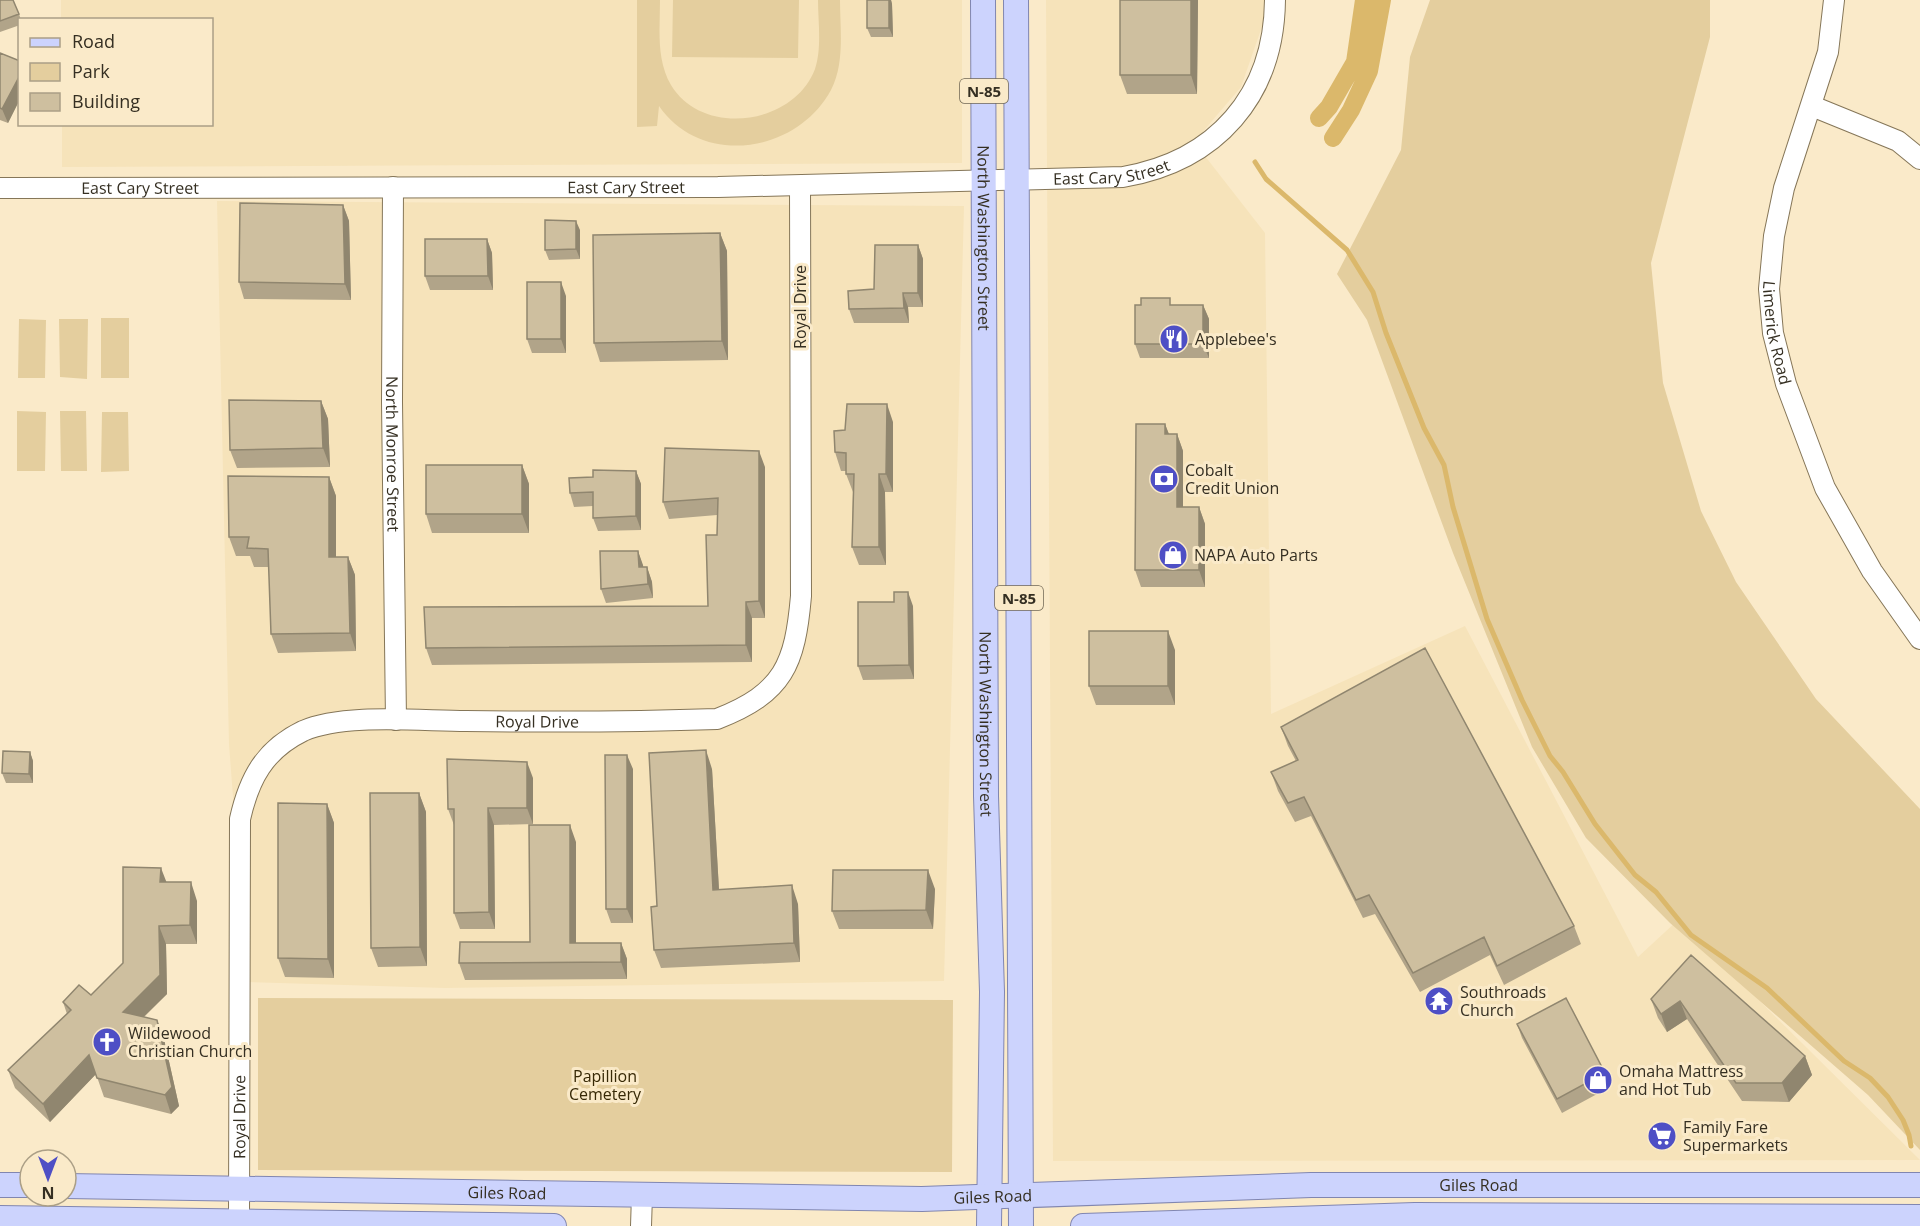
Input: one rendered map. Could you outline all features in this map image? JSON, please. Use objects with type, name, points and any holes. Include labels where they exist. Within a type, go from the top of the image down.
[{"type":"main road","name":"North Washington Street","points":[[983,0],[986,796],[992,992],[989,1197]]},
{"type":"main road","name":"North Washington Street","points":[[1016,0],[1022,1195]]},
{"type":"main road","points":[[0,1185],[18,1185]]},
{"type":"main road","name":"Giles Road","points":[[78,1186],[855,1199],[989,1197],[1311,1185],[1920,1185]]},
{"type":"main road","name":"N-85","points":[[1022,1195],[1022,1226]]},
{"type":"main road","name":"N-85","points":[[989,1197],[989,1226]]},
{"type":"main road","name":"Giles Road","points":[[1083,1226],[1415,1215],[1920,1217]]},
{"type":"main road","name":"Giles Road","points":[[0,1218],[554,1226]]},
{"type":"street","name":"East Cary Street","points":[[0,188],[800,186],[1103,180],[1142,174],[1174,164],[1197,152],[1233,120],[1261,76],[1270,46],[1275,0]]},
{"type":"street","name":"Limerick Road","points":[[1834,0],[1828,52],[1784,188],[1774,236],[1769,289],[1773,333],[1786,384],[1825,488],[1872,571],[1920,639]]},
{"type":"street","points":[[1812,106],[1898,141],[1920,159]]},
{"type":"street","name":"Royal Drive","points":[[239,1221],[240,819],[246,790],[264,758],[304,731],[330,724],[396,720],[717,718],[742,709],[767,693],[783,674],[798,635],[801,596],[800,186]]},
{"type":"street","name":"North Monroe Street","points":[[393,187],[392,402],[396,720]]},
{"type":"street","points":[[641,1226],[642,1195]]},
{"type":"shaded area","points":[[61,0],[962,0],[962,163],[62,167],[62,126],[213,126],[213,18],[61,18]]},
{"type":"shaded area","points":[[1046,0],[1265,0],[1265,18],[1241,87],[1194,142],[1265,233],[1271,714],[1465,626],[1638,957],[1678,920],[1920,1160],[1053,1161]]},
{"type":"shaded area","points":[[217,201],[964,206],[944,981],[445,988],[247,982],[229,744]]},
{"type":"green space","points":[[637,0],[660,0],[663,65],[671,85],[686,102],[704,113],[725,118],[747,118],[769,113],[788,103],[804,88],[817,61],[818,0],[840,0],[840,57],[831,90],[816,111],[796,128],[773,139],[748,145],[723,145],[699,139],[677,126],[659,106],[657,126],[637,127]]},
{"type":"green space","points":[[673,0],[799,0],[798,58],[672,57]]},
{"type":"green space","points":[[1430,0],[1710,0],[1710,37],[1651,263],[1663,383],[1701,511],[1736,582],[1816,699],[1920,809],[1920,1150],[1868,1095],[1670,923],[1586,838],[1532,747],[1453,553],[1367,320],[1337,274],[1401,150],[1410,57]]},
{"type":"green space","points":[[101,318],[129,318],[129,378],[101,378]]},
{"type":"green space","points":[[19,319],[46,320],[45,378],[18,378]]},
{"type":"green space","points":[[59,319],[88,319],[87,379],[60,377]]},
{"type":"green space","points":[[17,411],[46,412],[45,471],[17,471]]},
{"type":"green space","points":[[60,411],[86,411],[87,471],[61,471]]},
{"type":"green space","points":[[102,412],[128,412],[129,471],[101,472]]},
{"type":"green space","name":"Papillion Cemetery","points":[[258,998],[953,1000],[952,1172],[258,1170]]},
{"type":"building","points":[[0,0],[13,0],[19,14],[0,21]]},
{"type":"building","points":[[867,0],[889,0],[889,28],[867,28]]},
{"type":"building","points":[[1120,0],[1191,0],[1191,75],[1120,75]]},
{"type":"building","points":[[0,53],[18,60],[18,79],[2,109],[0,108]]},
{"type":"building","points":[[240,203],[343,205],[345,284],[239,282]]},
{"type":"building","points":[[545,220],[576,221],[576,249],[545,250]]},
{"type":"building","points":[[720,233],[722,341],[594,343],[593,235]]},
{"type":"building","points":[[425,239],[487,239],[488,276],[425,276]]},
{"type":"building","points":[[875,245],[918,245],[918,293],[903,293],[904,308],[849,309],[848,291],[874,289]]},
{"type":"building","points":[[527,282],[561,282],[561,339],[527,339]]},
{"type":"building","name":"Applebee's","points":[[1141,298],[1170,298],[1170,305],[1203,305],[1203,344],[1135,344],[1135,305],[1141,305]]},
{"type":"building","points":[[229,400],[321,401],[323,448],[230,450]]},
{"type":"building","points":[[847,404],[887,404],[886,474],[879,474],[879,547],[852,547],[854,474],[846,474],[846,453],[835,452],[834,431],[845,430]]},
{"type":"building","points":[[1136,424],[1165,424],[1165,434],[1177,434],[1177,507],[1199,507],[1199,570],[1135,570]]},
{"type":"building","points":[[665,448],[759,451],[759,601],[746,602],[746,645],[426,648],[424,607],[708,606],[706,535],[717,535],[718,498],[663,502]]},
{"type":"building","points":[[426,465],[522,465],[522,514],[426,514]]},
{"type":"building","points":[[593,470],[636,471],[636,516],[593,518],[593,492],[570,493],[569,478],[593,477]]},
{"type":"building","points":[[228,476],[329,477],[329,557],[348,557],[350,633],[271,634],[268,549],[247,548],[249,537],[229,537]]},
{"type":"building","points":[[600,551],[638,551],[639,567],[647,567],[648,584],[601,589]]},
{"type":"building","points":[[894,592],[908,592],[909,665],[858,666],[858,602],[894,602]]},
{"type":"building","points":[[1089,631],[1168,631],[1168,686],[1089,686]]},
{"type":"building","points":[[1425,648],[1574,926],[1497,966],[1484,937],[1413,973],[1369,895],[1356,900],[1304,797],[1288,803],[1271,772],[1298,760],[1281,727]]},
{"type":"building","points":[[706,750],[713,890],[792,885],[794,943],[654,950],[651,907],[657,906],[649,753]]},
{"type":"building","points":[[3,751],[30,752],[29,774],[2,773]]},
{"type":"building","points":[[605,755],[627,755],[627,909],[606,909]]},
{"type":"building","points":[[447,759],[527,762],[527,808],[488,808],[489,912],[454,913],[454,809],[448,809]]},
{"type":"building","points":[[370,793],[419,793],[420,947],[371,948]]},
{"type":"building","points":[[278,803],[327,804],[328,959],[278,958]]},
{"type":"building","points":[[529,825],[570,825],[570,943],[621,943],[621,962],[459,963],[460,942],[530,942]]},
{"type":"building","points":[[123,867],[161,868],[160,882],[191,882],[190,925],[159,926],[160,975],[123,1012],[157,1020],[172,1087],[165,1095],[97,1078],[89,1055],[43,1104],[8,1070],[71,1010],[63,1002],[79,985],[91,995],[123,963]]},
{"type":"building","points":[[833,870],[928,870],[926,910],[832,911]]},
{"type":"building","points":[[1691,955],[1805,1056],[1782,1083],[1736,1083],[1680,1001],[1661,1014],[1651,999]]},
{"type":"building","points":[[1566,998],[1605,1073],[1557,1099],[1517,1024]]},
{"type":"waterway","points":[[1319,118],[1329,107],[1355,62],[1364,0]]},
{"type":"waterway","points":[[1333,138],[1351,110],[1369,71],[1382,0]]},
{"type":"waterway","points":[[1255,162],[1266,179],[1347,250],[1373,292],[1386,333],[1424,428],[1444,465],[1453,507],[1487,619],[1522,700],[1550,756],[1563,772],[1595,824],[1635,875],[1656,892],[1691,935],[1767,988],[1844,1061],[1870,1078],[1888,1097],[1903,1120],[1911,1146]]},
{"type":"place","name":"Applebee's","points":[[1174,339]]},
{"type":"place","name":"Cobalt Credit Union","points":[[1164,479]]},
{"type":"place","name":"NAPA Auto Parts","points":[[1173,555]]},
{"type":"place","name":"Southroads Church","points":[[1439,1001]]},
{"type":"place","name":"Wildewood Christian Church","points":[[107,1042]]},
{"type":"place","name":"Omaha Mattress and Hot Tub","points":[[1598,1080]]},
{"type":"place","name":"Family Fare Supermarkets","points":[[1662,1136]]}]
